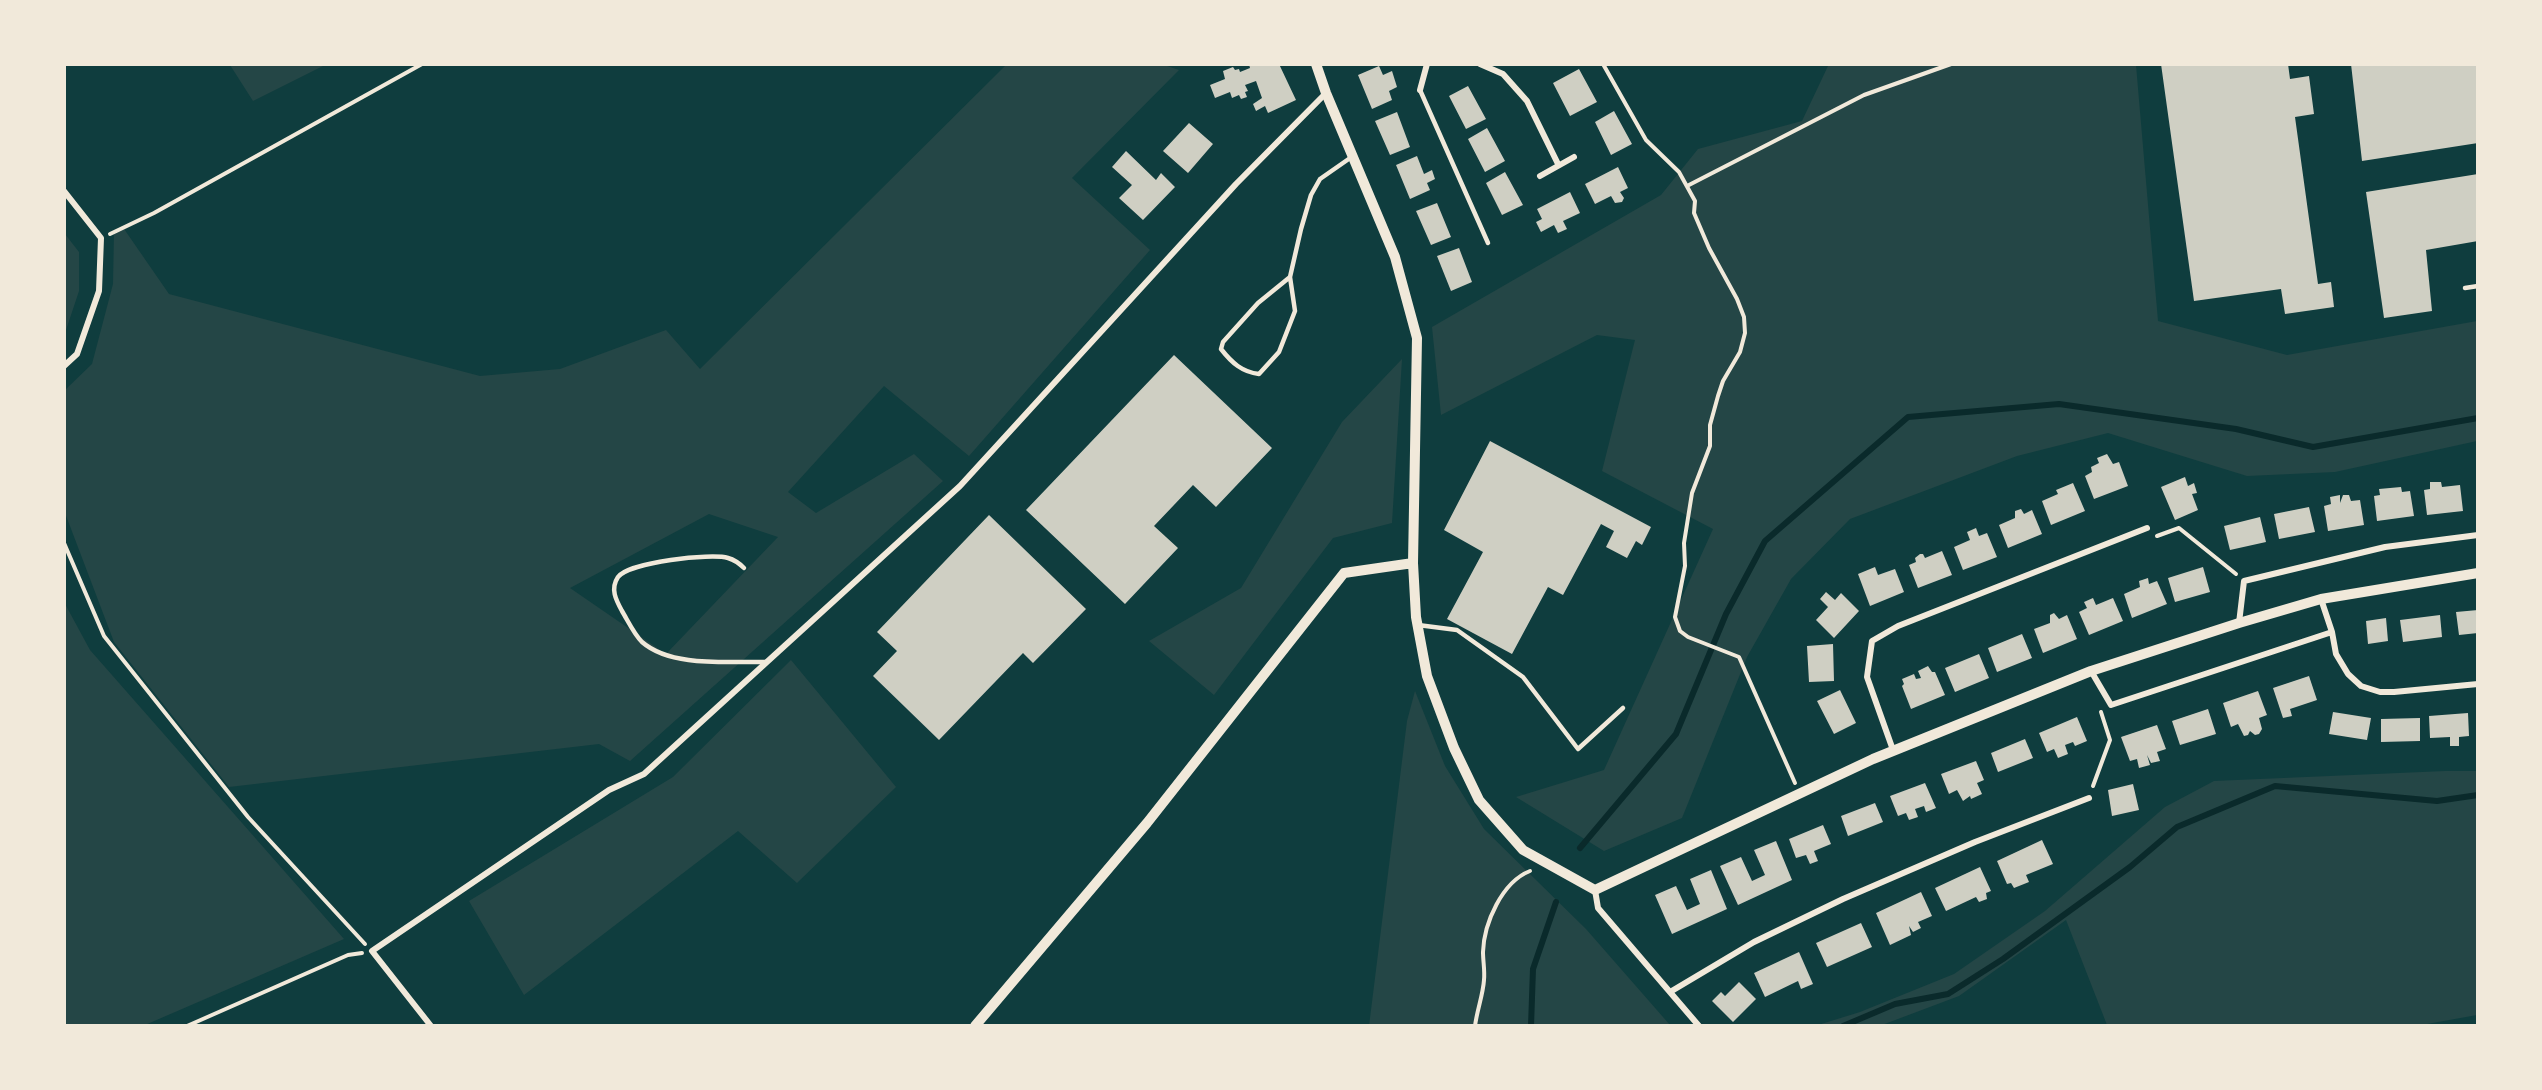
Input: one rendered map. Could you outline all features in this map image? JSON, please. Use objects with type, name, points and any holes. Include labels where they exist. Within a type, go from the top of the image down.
[{"type":"street","points":[[1317,64],[1326,93],[1395,257],[1417,338],[1413,563],[1418,626],[1427,676],[1454,748],[1479,800],[1523,850],[1595,890]]},
{"type":"street","points":[[1420,90],[1427,64]]},
{"type":"street","points":[[1480,64],[1503,74],[1527,101],[1558,164]]},
{"type":"street","points":[[431,1026],[372,951],[609,790],[644,774],[960,486],[1236,184],[1326,93]]},
{"type":"street","points":[[1540,176],[1574,157]]},
{"type":"street","points":[[64,191],[101,238],[99,291],[77,354],[64,366]]},
{"type":"street","points":[[1893,750],[1867,677],[1872,641],[1898,626],[2147,528]]},
{"type":"street","points":[[2238,623],[2244,580],[2385,547],[2478,535]]},
{"type":"street","points":[[975,1026],[1147,823],[1344,573],[1413,563]]},
{"type":"street","points":[[1595,890],[1893,750],[2091,671],[2321,598],[2478,573]]},
{"type":"street","points":[[2321,598],[2332,632],[2336,654],[2348,674],[2361,686],[2380,692],[2394,692],[2478,684]]},
{"type":"street","points":[[2091,671],[2111,705],[2332,632]]},
{"type":"street","points":[[1670,992],[1754,942],[1843,899],[1975,842],[2088,798]]},
{"type":"street","points":[[1595,890],[1598,909],[1699,1026]]},
{"type":"lane","points":[[1420,90],[1488,243]]},
{"type":"lane","points":[[1290,277],[1258,303],[1223,342],[1221,349],[1232,363],[1248,373],[1259,374],[1279,352],[1295,311],[1290,277],[1300,229],[1311,195],[1320,179],[1353,156]]},
{"type":"lane","points":[[2465,288],[2478,286]]},
{"type":"lane","points":[[744,567],[738,562],[719,557],[652,563],[628,569],[619,575],[614,594],[628,622],[641,641],[671,658],[766,662]]},
{"type":"lane","points":[[1418,626],[1457,630],[1523,677],[1578,749],[1623,708]]},
{"type":"path","points":[[101,238],[154,213],[422,64]]},
{"type":"path","points":[[1603,64],[1646,140],[1680,172],[1695,201],[1694,213],[1709,248],[1737,299],[1744,317],[1745,333],[1740,352],[1718,396],[1710,425],[1710,446],[1692,493],[1684,543],[1685,566],[1675,617],[1680,631],[1688,637],[1739,657],[1800,794]]},
{"type":"path","points":[[1687,186],[1864,95],[1951,64]]},
{"type":"path","points":[[2147,528],[2158,536],[2179,528],[2244,580]]},
{"type":"path","points":[[64,543],[104,636],[248,817],[372,951]]},
{"type":"path","points":[[2088,798],[2109,740],[2100,712],[2111,705]]},
{"type":"path","points":[[1475,1026],[1484,979],[1483,951],[1486,932],[1501,896],[1521,874],[1547,863]]},
{"type":"path","points":[[187,1026],[348,955],[372,951]]},
{"type":"shaded area","points":[[1161,64],[1179,70],[1072,178],[1150,250],[969,456],[884,386],[788,492],[816,513],[914,454],[943,481],[630,761],[599,744],[229,787],[114,642],[65,513],[64,391],[92,364],[113,284],[114,232],[122,226],[169,294],[480,376],[560,369],[666,330],[700,369],[1006,65]],"holes":[[[709,514],[778,537],[666,654],[570,588]]]},
{"type":"shaded area","points":[[1837,64],[2136,65],[2158,321],[2287,355],[2477,321],[2477,441],[2335,472],[2247,476],[2108,433],[2017,456],[1850,519],[1791,579],[1747,657],[1682,818],[1604,851],[1516,797],[1604,770],[1713,529],[1602,471],[1635,340],[1597,335],[1441,415],[1432,327],[1661,195],[1698,149],[1802,121],[1828,66]]},
{"type":"shaded area","points":[[230,65],[325,65],[253,101]]},
{"type":"shaded area","points":[[65,234],[79,252],[79,291],[65,333]]},
{"type":"shaded area","points":[[1402,359],[1392,523],[1333,538],[1214,695],[1149,641],[1241,588],[1342,422]]},
{"type":"shaded area","points":[[64,602],[90,650],[344,939],[145,1025],[65,1025]]},
{"type":"shaded area","points":[[791,660],[896,787],[797,883],[738,831],[524,995],[469,901],[673,777]]},
{"type":"shaded area","points":[[1415,691],[1445,766],[1484,829],[1586,929],[1670,1025],[1369,1026],[1407,721]]},
{"type":"shaded area","points":[[2477,771],[2477,1015],[2416,1026],[2107,1025],[2066,920],[1959,996],[1882,1025],[1818,1025],[1860,1012],[1954,974],[2045,911],[2165,807],[2214,781]]},
{"type":"building","points":[[1249,64],[1279,64],[1296,100],[1268,113],[1265,106],[1256,111],[1253,104],[1262,98],[1256,81],[1245,85],[1248,91],[1245,92],[1247,97],[1241,99],[1239,95],[1232,98],[1230,92],[1215,98],[1210,85],[1225,79],[1223,71],[1233,67],[1235,70],[1239,69],[1240,72],[1250,68]]},
{"type":"building","points":[[2161,64],[2288,64],[2290,79],[2309,76],[2314,114],[2295,117],[2318,284],[2331,282],[2334,307],[2285,314],[2281,289],[2194,301]]},
{"type":"building","points":[[2351,64],[2478,64],[2478,143],[2362,161]]},
{"type":"building","points":[[1379,66],[1383,75],[1392,71],[1397,87],[1389,91],[1392,100],[1372,109],[1358,75]]},
{"type":"building","points":[[1579,69],[1597,102],[1570,116],[1553,83]]},
{"type":"building","points":[[1468,86],[1486,119],[1466,129],[1449,96]]},
{"type":"building","points":[[1614,111],[1632,144],[1611,155],[1595,122]]},
{"type":"building","points":[[1397,112],[1410,147],[1390,155],[1375,121]]},
{"type":"building","points":[[1189,123],[1213,144],[1188,173],[1163,151]]},
{"type":"building","points":[[1487,128],[1505,161],[1485,172],[1468,139]]},
{"type":"building","points":[[1126,151],[1156,180],[1161,173],[1175,187],[1143,220],[1119,198],[1132,185],[1112,167]]},
{"type":"building","points":[[1417,156],[1424,174],[1432,170],[1435,179],[1427,183],[1430,190],[1410,199],[1396,165]]},
{"type":"building","points":[[1618,167],[1628,188],[1620,192],[1624,198],[1622,202],[1615,203],[1611,196],[1595,204],[1585,184]]},
{"type":"building","points":[[1505,172],[1523,205],[1502,215],[1486,183]]},
{"type":"building","points":[[2478,174],[2478,241],[2426,250],[2432,311],[2384,318],[2366,192]]},
{"type":"building","points":[[1570,192],[1580,213],[1563,221],[1567,229],[1558,233],[1554,225],[1541,232],[1536,222],[1542,219],[1537,209]]},
{"type":"building","points":[[1437,203],[1451,237],[1431,245],[1416,211]]},
{"type":"building","points":[[1459,248],[1472,282],[1451,291],[1437,256]]},
{"type":"building","points":[[1174,355],[1272,448],[1216,507],[1193,485],[1154,526],[1178,548],[1125,604],[1026,510]]},
{"type":"building","points":[[1490,441],[1651,527],[1642,545],[1636,541],[1627,558],[1606,547],[1614,531],[1601,524],[1563,595],[1548,587],[1512,654],[1447,619],[1483,552],[1444,530]]},
{"type":"building","points":[[2107,454],[2113,464],[2119,462],[2128,486],[2094,499],[2085,476],[2092,472],[2091,467],[2099,463],[2097,458]]},
{"type":"building","points":[[2185,477],[2188,486],[2194,483],[2197,493],[2192,494],[2198,510],[2175,520],[2161,487]]},
{"type":"building","points":[[2430,482],[2441,482],[2442,487],[2460,485],[2463,511],[2427,515],[2424,490],[2430,489]]},
{"type":"building","points":[[2073,483],[2085,511],[2051,525],[2042,501],[2058,494],[2056,490]]},
{"type":"building","points":[[2401,487],[2402,492],[2410,491],[2414,516],[2377,521],[2374,496],[2380,495],[2379,489]]},
{"type":"building","points":[[2340,495],[2340,503],[2343,495],[2349,495],[2351,501],[2360,500],[2364,525],[2328,531],[2324,506],[2331,504],[2330,497]]},
{"type":"building","points":[[2309,507],[2315,532],[2279,539],[2274,514]]},
{"type":"building","points":[[2021,509],[2024,514],[2032,510],[2042,534],[2008,548],[1999,525],[2015,518],[2015,511]]},
{"type":"building","points":[[989,515],[1086,609],[1033,663],[1023,653],[939,740],[873,676],[897,651],[877,632]]},
{"type":"building","points":[[2260,517],[2266,542],[2230,550],[2224,526]]},
{"type":"building","points":[[1976,528],[1979,536],[1987,533],[1997,557],[1963,570],[1954,547],[1970,540],[1967,532]]},
{"type":"building","points":[[1942,551],[1952,575],[1918,588],[1909,565],[1916,562],[1915,558],[1920,554],[1923,554],[1925,558]]},
{"type":"building","points":[[1875,567],[1878,575],[1895,569],[1904,592],[1870,606],[1858,574]]},
{"type":"building","points":[[2203,567],[2210,592],[2175,602],[2168,578]]},
{"type":"building","points":[[2148,578],[2149,584],[2157,581],[2167,604],[2132,618],[2124,594],[2140,587],[2139,581]]},
{"type":"building","points":[[1826,592],[1835,600],[1841,593],[1859,611],[1834,638],[1816,620],[1828,607],[1820,599]]},
{"type":"building","points":[[2093,598],[2096,605],[2113,598],[2123,621],[2089,635],[2079,612],[2087,608],[2084,602]]},
{"type":"building","points":[[2478,610],[2478,633],[2459,635],[2456,612]]},
{"type":"building","points":[[2054,613],[2059,619],[2067,615],[2077,639],[2043,653],[2034,629],[2050,623],[2050,615]]},
{"type":"building","points":[[2440,615],[2442,637],[2403,642],[2400,620]]},
{"type":"building","points":[[2386,618],[2388,641],[2368,644],[2366,621]]},
{"type":"building","points":[[2022,634],[2032,658],[1997,672],[1988,648]]},
{"type":"building","points":[[1833,644],[1834,681],[1809,682],[1807,646]]},
{"type":"building","points":[[1979,654],[1989,678],[1955,692],[1945,668]]},
{"type":"building","points":[[1928,666],[1932,672],[1935,672],[1945,695],[1911,709],[1902,686],[1904,684],[1902,679],[1914,674],[1916,679],[1921,678],[1918,671]]},
{"type":"building","points":[[2309,676],[2317,700],[2290,709],[2292,716],[2283,718],[2273,688]]},
{"type":"building","points":[[1840,690],[1856,723],[1834,734],[1817,701]]},
{"type":"building","points":[[2258,691],[2267,715],[2259,718],[2262,729],[2259,734],[2255,735],[2250,731],[2244,736],[2238,724],[2231,727],[2223,703]]},
{"type":"building","points":[[2208,709],[2216,734],[2180,745],[2172,721]]},
{"type":"building","points":[[2333,712],[2371,718],[2367,740],[2329,734]]},
{"type":"building","points":[[2468,713],[2469,736],[2459,737],[2459,746],[2450,746],[2450,737],[2430,738],[2429,716]]},
{"type":"building","points":[[2077,717],[2087,741],[2075,746],[2073,742],[2065,745],[2068,754],[2058,758],[2054,749],[2047,752],[2039,733]]},
{"type":"building","points":[[2420,718],[2420,741],[2381,742],[2381,719]]},
{"type":"building","points":[[2157,725],[2166,749],[2157,752],[2160,761],[2151,763],[2147,755],[2150,765],[2139,768],[2137,759],[2130,761],[2121,737]]},
{"type":"building","points":[[2025,739],[2033,758],[1998,772],[1991,753]]},
{"type":"building","points":[[1976,761],[1984,780],[1977,783],[1982,794],[1971,799],[1970,796],[1963,801],[1957,790],[1949,794],[1941,774]]},
{"type":"building","points":[[1925,783],[1936,808],[1926,812],[1924,806],[1915,809],[1918,817],[1909,820],[1906,813],[1898,816],[1890,796]]},
{"type":"building","points":[[2133,784],[2139,810],[2112,816],[2108,790]]},
{"type":"building","points":[[1875,803],[1883,822],[1848,836],[1841,816]]},
{"type":"building","points":[[1823,825],[1831,844],[1814,851],[1818,861],[1810,864],[1806,855],[1796,858],[1789,839]]},
{"type":"building","points":[[2042,840],[2053,864],[2026,875],[2029,882],[2014,888],[2011,883],[2007,884],[1997,861]]},
{"type":"building","points":[[1776,841],[1792,880],[1738,905],[1720,866],[1741,857],[1752,881],[1765,875],[1754,850]]},
{"type":"building","points":[[1980,867],[1991,891],[1986,893],[1987,899],[1979,902],[1976,897],[1946,911],[1935,888]]},
{"type":"building","points":[[1711,870],[1727,909],[1672,934],[1655,895],[1676,886],[1687,910],[1700,904],[1690,879]]},
{"type":"building","points":[[1921,892],[1932,916],[1918,922],[1921,928],[1913,932],[1909,926],[1911,935],[1890,945],[1876,913]]},
{"type":"building","points":[[1861,923],[1872,947],[1827,967],[1816,943]]},
{"type":"building","points":[[1799,952],[1813,984],[1801,989],[1798,981],[1765,997],[1754,973]]},
{"type":"building","points":[[1739,982],[1756,999],[1733,1022],[1712,1001],[1721,992],[1725,996]]},
{"type":"waterway","points":[[1580,848],[1676,734],[1726,614],[1765,541],[1908,417],[2059,404],[2236,429],[2313,447],[2478,418]]},
{"type":"waterway","points":[[1843,1026],[1895,1004],[1948,994],[2003,959],[2130,867],[2177,827],[2275,786],[2437,801],[2478,795]]},
{"type":"waterway","points":[[1531,1026],[1533,969],[1556,902]]}]
